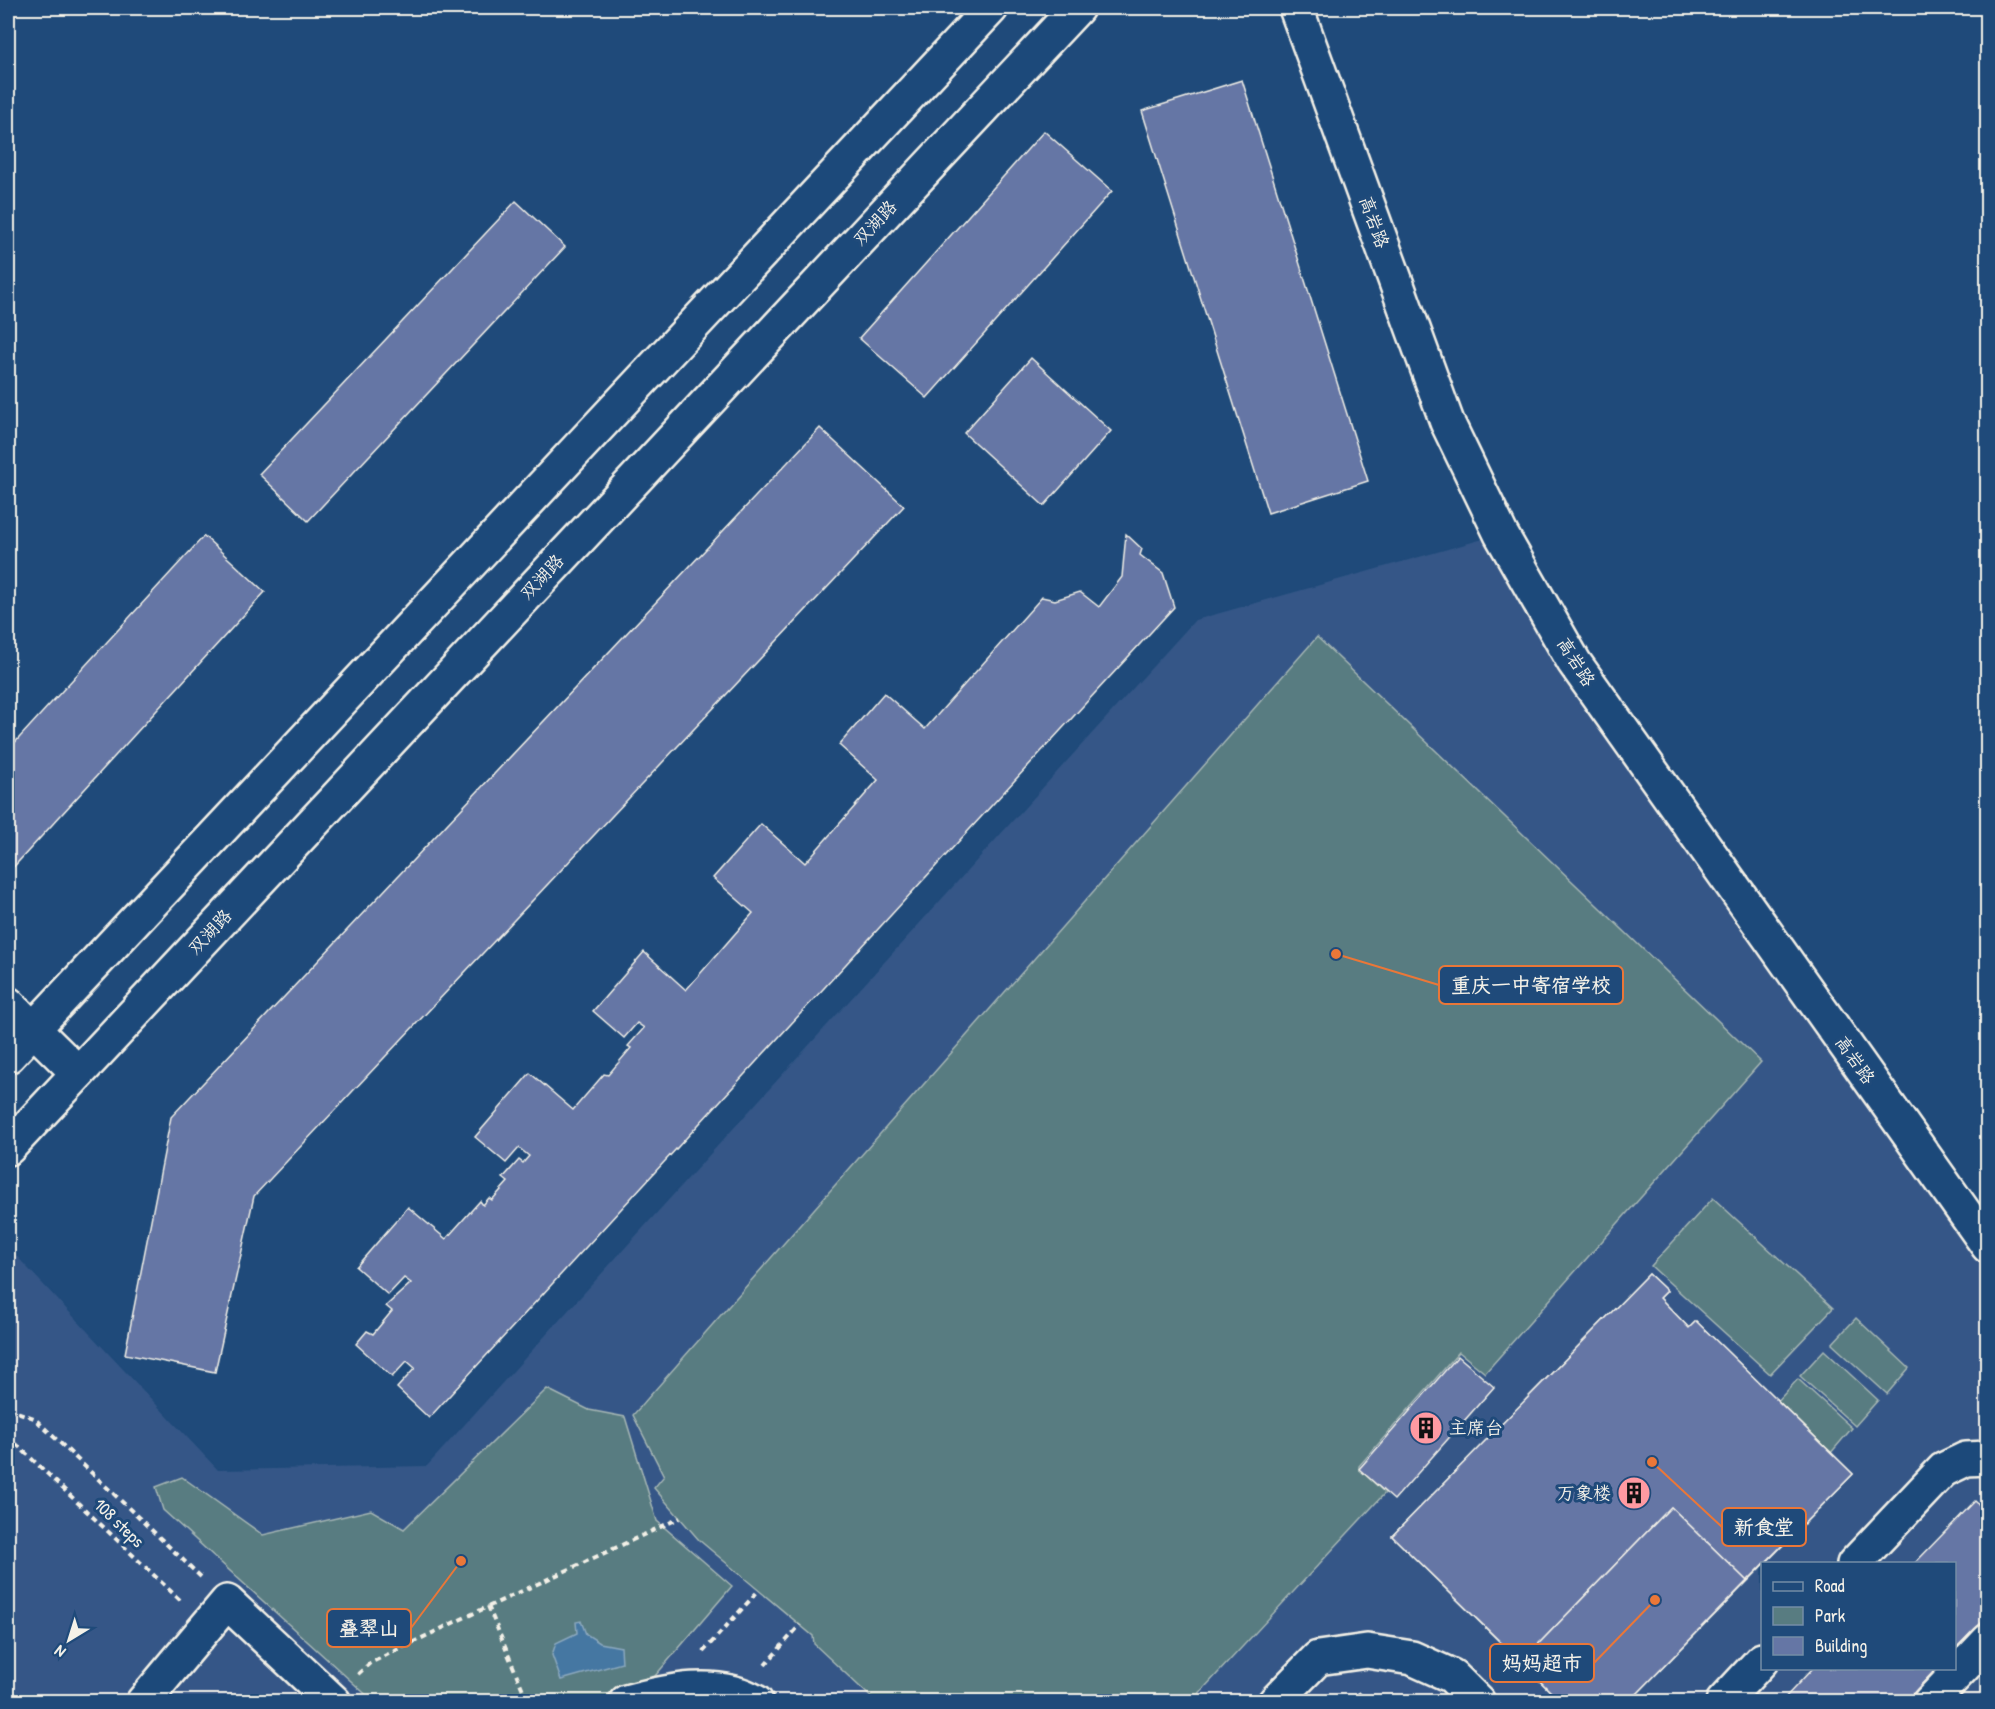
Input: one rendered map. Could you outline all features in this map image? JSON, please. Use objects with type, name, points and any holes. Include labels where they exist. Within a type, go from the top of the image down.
[{"type":"main road","points":[[8,1056],[991,8]]},
{"type":"main road","name":"双湖路","points":[[8,1148],[1077,8]]},
{"type":"main road","name":"高岩路","points":[[1296,8],[1447,422],[1501,534],[1574,662],[1988,1246]]},
{"type":"main road","points":[[8,1004],[78,1073]]},
{"type":"main road","points":[[1855,1562],[1944,1470],[1966,1459],[1988,1458]]},
{"type":"main road","points":[[143,1701],[217,1614],[320,1696]]},
{"type":"main road","points":[[1930,1701],[1988,1641]]},
{"type":"main road","points":[[1275,1701],[1318,1658],[1366,1651],[1412,1658],[1452,1676],[1478,1701]]},
{"type":"main road","points":[[1723,1701],[1761,1661]]},
{"type":"main road","points":[[626,1701],[696,1688],[741,1693],[756,1701]]},
{"type":"path","name":"108 steps","points":[[8,1409],[34,1418],[217,1614]]},
{"type":"path","name":"108 steps","points":[[8,1414],[13,1441],[217,1614]]},
{"type":"path","points":[[320,1696],[370,1663],[680,1518]]},
{"type":"path","points":[[727,1626],[759,1590]]},
{"type":"path","points":[[488,1606],[528,1701]]},
{"type":"path","points":[[768,1662],[800,1625]]},
{"type":"shaded area","points":[[1501,534],[1987,1246],[1987,1696],[1982,1702],[8,1701],[8,1247],[218,1470],[427,1466],[1195,620]]},
{"type":"shaded area","points":[[581,1621],[586,1634],[600,1643],[621,1647],[622,1663],[561,1680],[552,1655],[556,1643],[577,1633],[576,1622]]},
{"type":"green space","points":[[1317,637],[1761,1062],[1485,1373],[1459,1352],[1359,1466],[1359,1469],[1385,1493],[1192,1701],[875,1701],[814,1644],[813,1636],[699,1540],[654,1488],[664,1476],[633,1415]]},
{"type":"green space","points":[[1713,1198],[1833,1308],[1770,1374],[1651,1266]]},
{"type":"green space","points":[[1856,1318],[1909,1368],[1887,1394],[1832,1344]]},
{"type":"green space","points":[[1824,1350],[1878,1400],[1855,1426],[1800,1376]]},
{"type":"green space","points":[[1798,1379],[1852,1428],[1830,1454],[1775,1404]]},
{"type":"green space","points":[[547,1389],[589,1410],[625,1417],[657,1521],[732,1586],[637,1697],[620,1702],[373,1701],[163,1510],[156,1487],[182,1477],[263,1535],[371,1510],[404,1529]]},
{"type":"building","points":[[1242,80],[1368,481],[1268,513],[1142,111]]},
{"type":"building","points":[[1044,131],[1112,191],[927,398],[859,338]]},
{"type":"building","points":[[516,201],[565,247],[308,521],[259,474]]},
{"type":"building","points":[[1031,358],[1111,431],[1044,506],[964,433]]},
{"type":"building","points":[[820,428],[904,506],[254,1196],[215,1372],[125,1354],[171,1117]]},
{"type":"building","points":[[1126,534],[1142,549],[1140,555],[1163,573],[1174,607],[429,1418],[397,1388],[415,1368],[407,1361],[392,1377],[356,1344],[367,1331],[373,1334],[392,1311],[386,1306],[411,1283],[404,1278],[388,1295],[356,1267],[408,1207],[446,1239],[480,1201],[483,1205],[489,1198],[492,1200],[508,1182],[503,1178],[519,1160],[523,1163],[529,1156],[519,1148],[506,1163],[475,1137],[530,1073],[573,1110],[604,1074],[608,1075],[631,1048],[628,1046],[644,1028],[637,1023],[624,1038],[593,1011],[644,952],[686,990],[753,913],[713,878],[761,824],[805,863],[878,780],[839,745],[884,693],[925,729],[1042,597],[1055,600],[1080,592],[1099,607],[1122,577]]},
{"type":"building","points":[[204,536],[265,592],[8,873],[8,750]]},
{"type":"building","name":"万象楼","points":[[1649,1274],[1667,1291],[1660,1298],[1689,1328],[1696,1321],[1853,1474],[1767,1562],[1761,1562],[1761,1568],[1629,1702],[1561,1702],[1392,1536]]},
{"type":"building","name":"万象楼","points":[[1649,1274],[1667,1291],[1660,1298],[1689,1328],[1696,1321],[1853,1474],[1766,1562],[1761,1562],[1761,1567],[1747,1581],[1671,1507],[1521,1662],[1392,1536]]},
{"type":"building","name":"主席台","points":[[1458,1356],[1494,1387],[1394,1500],[1359,1469]]},
{"type":"building","points":[[1975,1501],[1988,1513],[1988,1616],[1956,1648],[1956,1562],[1916,1562]]},
{"type":"building","points":[[1671,1507],[1747,1581],[1629,1702],[1561,1702],[1521,1662]]},
{"type":"building","points":[[1811,1670],[1935,1670],[1905,1702],[1781,1702]]},
{"type":"building","points":[[1359,1692],[1369,1702],[1350,1702]]},
{"type":"place","name":"重庆一中寄宿学校","points":[[1336,954]]},
{"type":"place","name":"主席台","points":[[1426,1428]]},
{"type":"place","name":"新食堂","points":[[1652,1462]]},
{"type":"place","name":"万象楼","points":[[1634,1493]]},
{"type":"place","name":"叠翠山","points":[[461,1561]]},
{"type":"place","name":"妈妈超市","points":[[1655,1600]]}]
